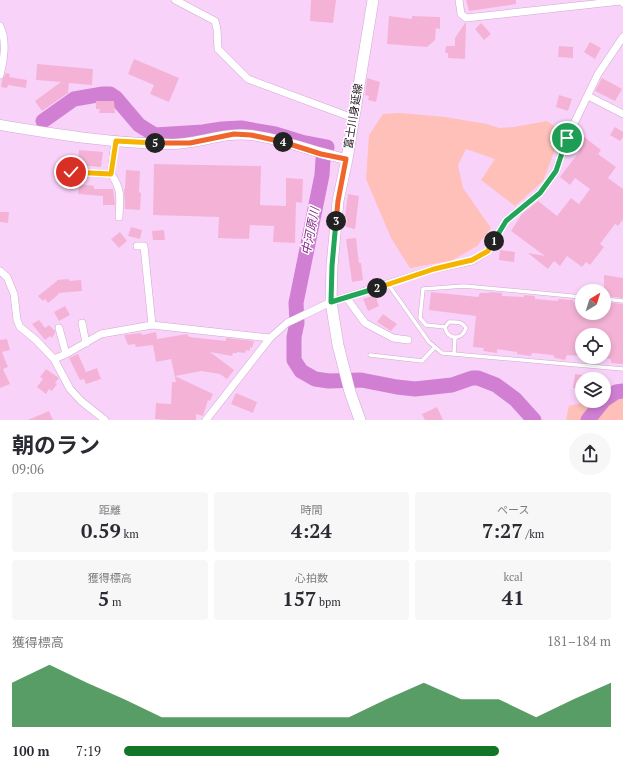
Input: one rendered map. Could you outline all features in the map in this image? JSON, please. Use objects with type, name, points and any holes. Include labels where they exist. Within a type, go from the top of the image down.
[{"type":"main road","name":"富士川身延線","points":[[360,420],[344,371],[331,302],[332,266],[342,158],[349,116],[373,0]]},
{"type":"street","points":[[175,0],[216,22],[218,29],[218,49],[248,79],[349,116]]},
{"type":"street","points":[[459,0],[461,14],[466,18],[621,1],[623,3]]},
{"type":"street","points":[[0,26],[3,32],[4,63],[0,75]]},
{"type":"street","points":[[206,420],[270,338],[286,323],[331,302],[434,269],[472,260],[488,251],[506,221],[540,193],[556,171],[567,138],[598,74],[623,37]]},
{"type":"street","points":[[588,96],[623,114]]},
{"type":"street","points":[[0,125],[54,134],[116,141],[171,144],[190,143],[234,134],[251,135],[276,140],[321,154],[342,158]]},
{"type":"street","points":[[116,141],[111,174],[117,182],[120,192],[119,217]]},
{"type":"street","points":[[71,172],[111,174]]},
{"type":"street","points":[[137,246],[144,246],[152,325]]},
{"type":"street","points":[[0,271],[7,277],[14,294],[17,320],[20,327],[36,340],[54,359],[70,390],[105,420]]},
{"type":"street","points":[[346,297],[365,323],[393,338],[408,340]]},
{"type":"street","points":[[82,323],[86,343]]},
{"type":"street","points":[[54,359],[66,354],[101,334],[152,325],[270,338]]},
{"type":"street","points":[[59,328],[66,354]]},
{"type":"lane","points":[[388,284],[429,342],[442,353],[623,369]]},
{"type":"lane","points":[[445,327],[426,324],[420,318],[423,289],[464,286],[575,296]]},
{"type":"lane","points":[[611,300],[623,301]]},
{"type":"lane","points":[[449,322],[460,322],[464,324],[466,328],[461,336],[455,337],[449,335],[445,327],[449,322]]},
{"type":"lane","points":[[454,354],[455,337]]},
{"type":"lane","points":[[370,356],[422,361],[435,347]]},
{"type":"shaded area","points":[[400,113],[445,117],[487,124],[499,128],[547,121],[562,132],[543,181],[515,206],[481,180],[495,159],[466,149],[458,165],[463,188],[491,228],[477,246],[451,261],[410,268],[391,238],[366,179],[369,135],[383,114]]},
{"type":"shaded area","points":[[623,392],[623,420],[566,420],[569,406],[575,404],[575,408],[611,408],[611,395]]},
{"type":"building","points":[[311,0],[336,0],[333,23],[310,21]]},
{"type":"building","points":[[466,0],[516,0],[516,4],[469,11]]},
{"type":"building","points":[[389,16],[412,19],[412,16],[440,17],[440,29],[436,28],[435,40],[427,47],[387,44]]},
{"type":"building","points":[[465,23],[465,59],[448,58],[448,53],[445,53],[446,46],[455,46],[455,38]]},
{"type":"building","points":[[481,23],[491,34],[484,40],[475,29]]},
{"type":"building","points":[[590,42],[601,48],[595,59],[584,52]]},
{"type":"building","points":[[559,46],[573,47],[573,58],[558,57]]},
{"type":"building","points":[[134,59],[179,78],[169,102],[150,94],[154,85],[128,74]]},
{"type":"building","points":[[37,64],[93,69],[92,85],[69,83],[68,93],[42,111],[35,101],[61,82],[36,80]]},
{"type":"building","points":[[6,73],[10,74],[9,77],[27,80],[26,88],[8,85],[7,88],[1,87],[2,80]]},
{"type":"building","points":[[367,78],[380,82],[376,102],[368,100],[369,96],[365,95]]},
{"type":"building","points":[[602,78],[622,89],[615,101],[595,91]]},
{"type":"building","points":[[559,95],[572,99],[568,111],[556,107]]},
{"type":"building","points":[[96,101],[114,101],[115,113],[99,113],[100,109],[96,109]]},
{"type":"building","points":[[615,127],[623,132],[623,137],[620,141],[610,135]]},
{"type":"building","points":[[583,136],[601,150],[598,154],[616,167],[608,178],[623,189],[623,219],[618,226],[615,224],[600,244],[604,247],[590,265],[586,262],[582,267],[567,256],[560,266],[554,261],[548,269],[528,253],[545,256],[511,231],[522,214],[538,201],[557,216],[571,198],[579,204],[590,189],[575,178],[570,185],[560,177],[579,152],[574,148]]},
{"type":"building","points":[[79,150],[103,152],[101,167],[78,165]]},
{"type":"building","points":[[154,164],[261,166],[260,205],[286,206],[286,178],[303,179],[302,203],[296,202],[295,243],[273,242],[274,226],[250,225],[249,239],[218,238],[219,217],[153,215]]},
{"type":"building","points":[[126,170],[140,171],[140,210],[125,209],[124,189]]},
{"type":"building","points":[[79,184],[94,186],[94,189],[113,189],[115,205],[103,205],[103,196],[78,194]]},
{"type":"building","points":[[348,194],[359,196],[355,229],[346,227],[347,217],[345,217]]},
{"type":"building","points":[[0,212],[9,212],[8,223],[0,222]]},
{"type":"building","points":[[131,227],[142,230],[140,239],[128,236]]},
{"type":"building","points":[[164,230],[165,240],[153,240],[152,231]]},
{"type":"building","points":[[120,232],[127,241],[119,248],[111,239]]},
{"type":"building","points":[[356,238],[363,280],[352,282],[346,239]]},
{"type":"building","points":[[500,250],[515,252],[514,262],[499,260]]},
{"type":"building","points":[[604,275],[623,278],[623,298],[611,297],[611,284],[604,284]]},
{"type":"building","points":[[68,279],[70,281],[81,280],[82,291],[58,293],[59,294],[48,303],[45,299],[43,301],[38,296],[57,280]]},
{"type":"building","points":[[431,292],[478,297],[480,293],[490,292],[502,293],[502,296],[524,297],[524,295],[535,296],[535,299],[558,301],[558,299],[573,300],[573,302],[575,302],[575,320],[611,320],[611,303],[623,304],[623,364],[611,363],[611,328],[575,328],[575,356],[567,355],[565,360],[555,358],[553,355],[532,353],[531,356],[497,349],[497,353],[483,351],[484,348],[473,347],[476,316],[429,310]]},
{"type":"building","points":[[375,295],[379,306],[368,311],[363,299]]},
{"type":"building","points":[[65,306],[70,315],[59,321],[54,312]]},
{"type":"building","points":[[383,314],[397,324],[391,331],[377,322]]},
{"type":"building","points":[[39,320],[45,328],[49,325],[55,331],[52,338],[50,336],[45,340],[32,324]]},
{"type":"building","points":[[156,332],[157,339],[187,334],[189,337],[226,341],[226,338],[254,341],[252,348],[250,347],[250,351],[246,350],[245,353],[237,352],[233,353],[232,356],[210,352],[234,370],[227,379],[220,374],[201,371],[175,376],[213,394],[210,401],[208,400],[203,416],[196,414],[196,420],[155,419],[156,403],[171,404],[172,382],[176,382],[171,359],[156,362],[153,345],[136,347],[135,344],[128,345],[124,335],[141,333],[142,335]]},
{"type":"building","points":[[7,339],[10,350],[2,352],[8,367],[3,369],[10,384],[0,388],[0,340]]},
{"type":"building","points":[[78,354],[86,372],[97,368],[101,379],[86,384],[84,379],[80,380],[69,358]]},
{"type":"building","points":[[46,369],[59,378],[52,391],[49,389],[46,394],[37,387],[43,379],[40,377]]},
{"type":"building","points":[[575,374],[575,388],[573,388]]},
{"type":"building","points":[[236,393],[257,402],[253,413],[231,404]]},
{"type":"building","points":[[437,407],[443,420],[425,420],[422,414]]},
{"type":"building","points":[[49,411],[53,420],[28,420]]},
{"type":"waterway","name":"中河原川","points":[[43,121],[74,99],[110,94],[116,98],[139,125],[155,135],[241,128],[275,134],[301,142],[327,147],[323,159],[322,175],[296,303],[297,323],[294,337],[294,360],[301,371],[315,379],[329,381],[361,380],[415,389],[452,385],[472,378],[478,378],[496,385],[515,399],[534,420]]},
{"type":"waterway","name":"中河原川","points":[[611,395],[616,392],[623,391]]},
{"type":"waterway","name":"中河原川","points":[[588,420],[597,408]]},
{"type":"route","points":[[71,172],[111,174],[116,141],[171,144],[190,143],[234,134],[251,135],[276,140],[321,154],[346,159],[338,201],[332,266],[331,302],[434,269],[472,260],[488,251],[506,221],[540,193],[556,171],[567,138]]}]
